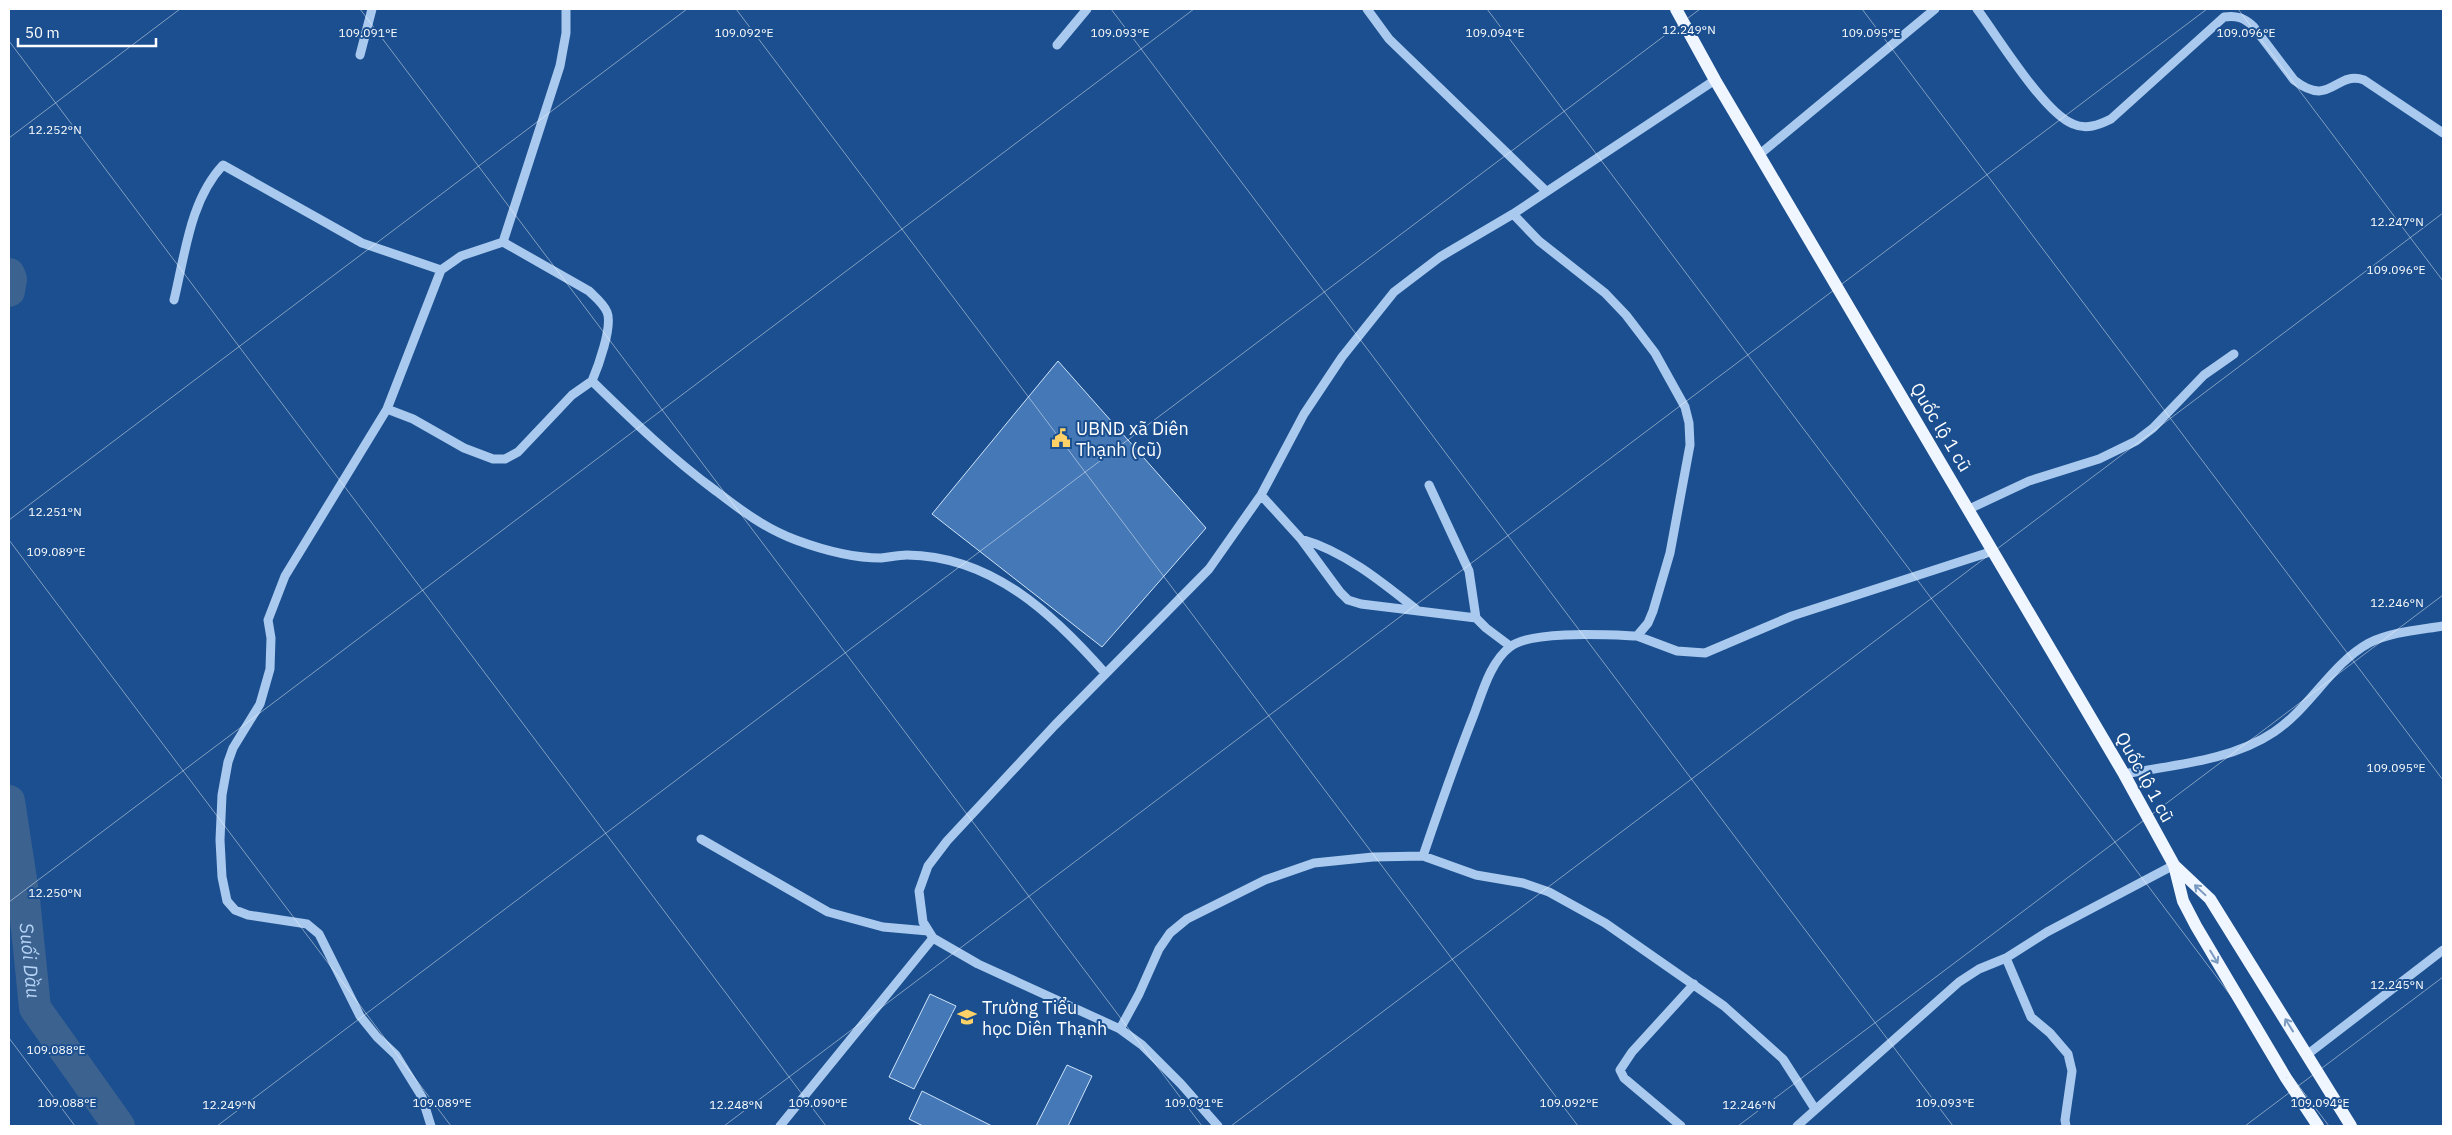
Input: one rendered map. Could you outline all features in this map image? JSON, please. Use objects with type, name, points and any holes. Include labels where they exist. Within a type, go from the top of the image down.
[{"type":"main road","name":"Quốc lộ 1 cũ","points":[[1676,9],[1715,80],[2124,774],[2174,864],[2183,901],[2196,926],[2316,1126]]},
{"type":"main road","name":"Quốc lộ 1 cũ","points":[[2174,864],[2210,899],[2351,1126]]},
{"type":"street","points":[[360,55],[372,9]]},
{"type":"street","points":[[503,242],[560,66],[566,33],[566,9]]},
{"type":"street","points":[[1057,45],[1087,9]]},
{"type":"street","points":[[1367,9],[1389,39],[1546,191]]},
{"type":"street","points":[[1760,154],[1935,9]]},
{"type":"street","points":[[1977,9],[2050,109],[2075,125],[2089,127],[2111,119],[2224,17],[2234,15],[2245,19],[2253,26],[2294,80],[2303,87],[2312,92],[2321,92],[2356,77],[2364,80],[2443,134]]},
{"type":"street","points":[[930,935],[923,922],[919,891],[928,866],[947,841],[1105,673],[1209,569],[1261,495],[1304,414],[1342,357],[1389,298],[1440,257],[1512,214],[1715,80]]},
{"type":"street","points":[[174,300],[196,212],[211,178],[223,165],[362,242],[441,270]]},
{"type":"street","points":[[1512,214],[1539,241],[1606,293],[1626,315],[1655,354],[1685,407],[1690,423],[1690,444],[1670,553],[1653,610],[1648,622],[1637,636]]},
{"type":"street","points":[[387,409],[413,419],[472,452],[493,459],[505,459],[518,452],[572,395],[592,381],[600,362],[607,331],[608,314],[589,291],[503,242],[461,256],[441,270],[387,409],[285,576],[274,601],[268,620],[271,638],[270,670],[260,704],[233,748],[228,762],[222,795],[220,840],[222,877],[226,901],[235,910],[248,915],[308,924],[319,934],[360,1016],[377,1037],[396,1055],[422,1097],[430,1126]]},
{"type":"street","points":[[1969,509],[2029,481],[2099,459],[2136,441],[2153,428],[2204,375],[2234,354]]},
{"type":"street","points":[[592,381],[674,459],[766,527],[796,540],[842,553],[880,558],[908,555],[936,559],[992,576],[1047,612],[1070,634],[1105,673]]},
{"type":"street","points":[[1429,485],[1469,571],[1476,618],[1510,646]]},
{"type":"street","points":[[1261,495],[1301,539],[1348,600],[1361,604],[1476,618]]},
{"type":"street","points":[[1301,539],[1323,546],[1341,556],[1396,593],[1418,611]]},
{"type":"street","points":[[1423,856],[1454,764],[1488,680],[1496,664],[1510,646],[1534,638],[1601,635],[1637,636],[1677,651],[1706,653],[1792,616],[1993,551]]},
{"type":"street","points":[[2124,774],[2197,761],[2250,744],[2280,726],[2299,710],[2343,664],[2368,644],[2394,634],[2443,626]]},
{"type":"street","points":[[700,838],[828,912],[882,927],[930,935],[978,964],[1120,1029],[1142,1046],[1181,1084],[1218,1126]]},
{"type":"street","points":[[1120,1029],[1139,994],[1159,949],[1170,933],[1187,919],[1265,880],[1314,862],[1373,857],[1423,856],[1476,875],[1523,884],[1556,895],[1604,923],[1724,1006],[1783,1059],[1815,1109]]},
{"type":"street","points":[[1797,1126],[1885,1050],[1959,982],[1978,969],[2006,958],[2047,932],[2174,864]]},
{"type":"street","points":[[780,1126],[930,935]]},
{"type":"street","points":[[2308,1054],[2443,950]]},
{"type":"street","points":[[2006,958],[2031,1017],[2050,1033],[2068,1054],[2072,1071],[2065,1120],[2066,1126]]},
{"type":"street","points":[[1681,1126],[1624,1078],[1620,1070],[1632,1052],[1694,984]]},
{"type":"building","name":"UBND xã Diên Thạnh (cũ)","points":[[1058,361],[1206,528],[1102,647],[932,514]]},
{"type":"building","points":[[930,994],[956,1006],[914,1089],[889,1077]]},
{"type":"building","points":[[1067,1065],[1092,1076],[1068,1126],[1036,1126]]},
{"type":"building","points":[[922,1091],[992,1126],[923,1126],[909,1119]]},
{"type":"waterway","name":"Suối Dầu","points":[[9,274],[11,279],[9,291]]},
{"type":"waterway","name":"Suối Dầu","points":[[9,801],[24,899],[35,1008],[119,1126]]},
{"type":"place","name":"UBND xã Diên Thạnh (cũ)","points":[[1061,438]]},
{"type":"place","name":"Trường Tiểu học Diên Thạnh","points":[[967,1017]]}]
